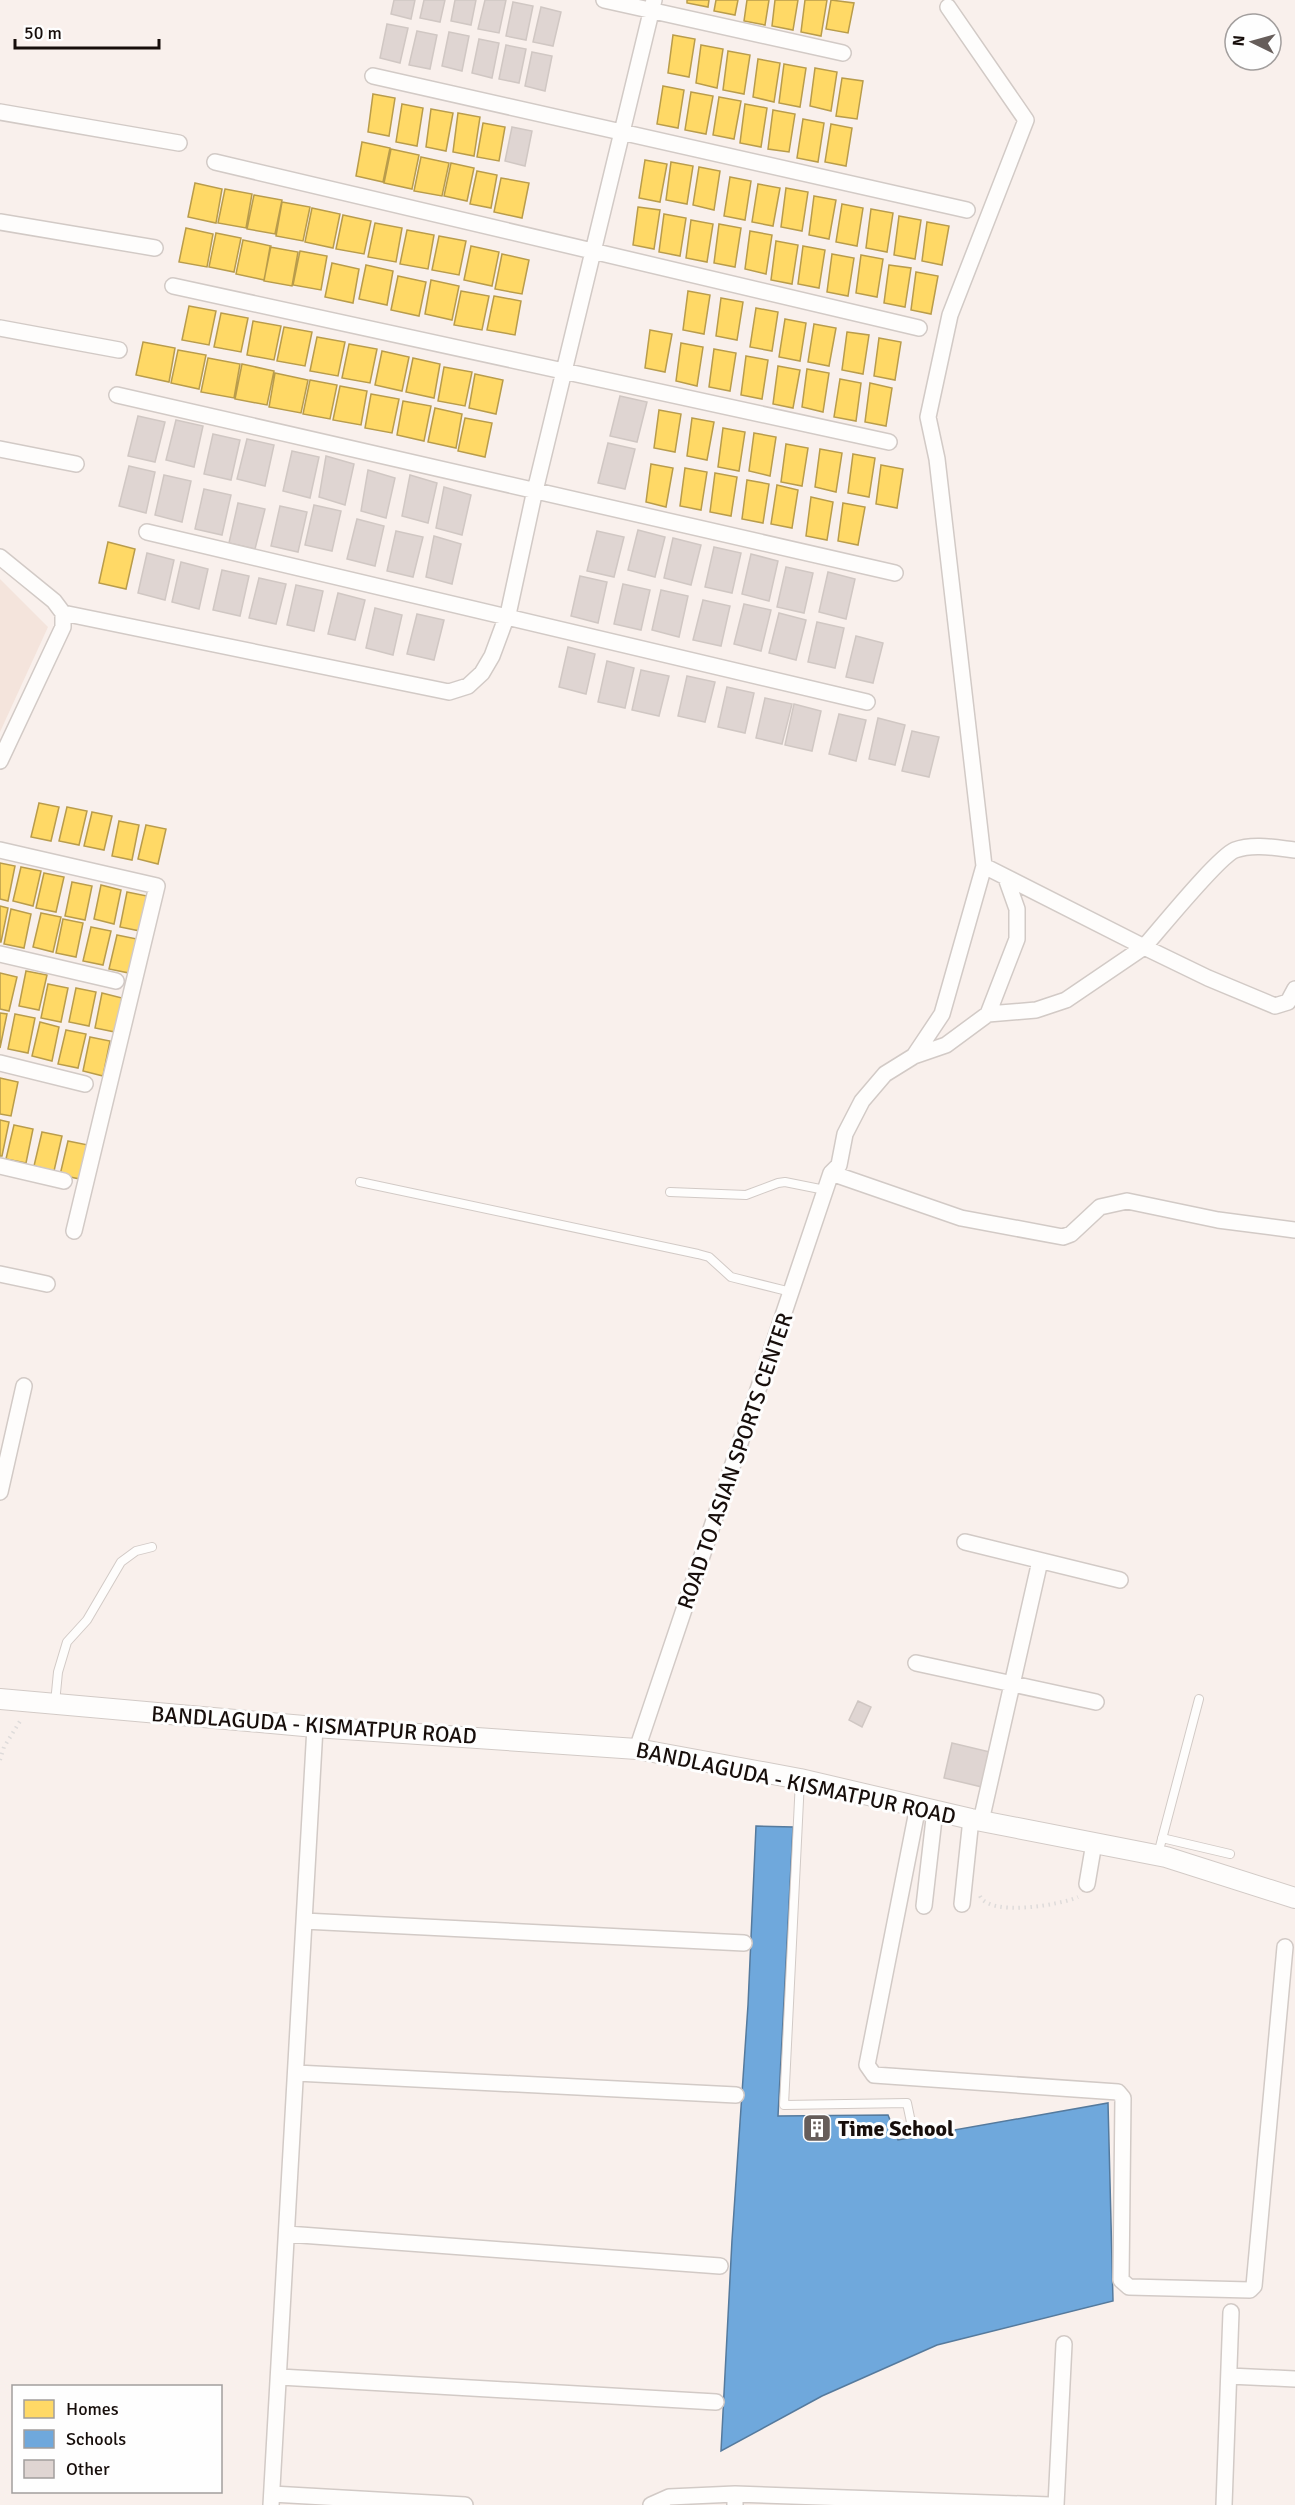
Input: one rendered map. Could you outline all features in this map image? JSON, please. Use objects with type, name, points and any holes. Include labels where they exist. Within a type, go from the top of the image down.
[{"type":"street","points":[[603,0],[653,5],[843,53]]},
{"type":"street","points":[[63,613],[449,692],[468,686],[482,673],[492,656],[507,617],[535,491],[653,5]]},
{"type":"street","points":[[914,1056],[942,1014],[984,866],[937,459],[928,417],[950,315],[1026,120],[948,7]]},
{"type":"street","points":[[373,76],[967,210]]},
{"type":"street","points":[[0,112],[178,143]]},
{"type":"street","points":[[215,162],[919,328]]},
{"type":"street","points":[[0,222],[155,248]]},
{"type":"street","points":[[173,286],[889,442]]},
{"type":"street","points":[[0,328],[118,350]]},
{"type":"street","points":[[117,395],[895,573]]},
{"type":"street","points":[[0,449],[76,464]]},
{"type":"street","points":[[147,532],[867,702]]},
{"type":"street","points":[[0,557],[54,601],[63,613],[63,627],[0,760]]},
{"type":"street","points":[[914,1056],[946,1045],[988,1014],[1036,1010],[1066,1000],[1144,947],[1217,866],[1235,850],[1259,847],[1295,850]]},
{"type":"street","points":[[0,850],[157,886],[74,1231]]},
{"type":"street","points":[[984,866],[1208,978],[1275,1006],[1288,1002],[1295,989]]},
{"type":"street","points":[[988,1014],[1017,939],[1017,909],[1006,878]]},
{"type":"street","points":[[0,954],[116,981]]},
{"type":"street","name":"ROAD TO ASIAN SPORTS CENTER","points":[[637,1749],[825,1190],[831,1173],[839,1166],[845,1134],[862,1101],[885,1074],[914,1056]]},
{"type":"street","points":[[0,1063],[85,1084]]},
{"type":"street","points":[[0,1166],[64,1180]]},
{"type":"street","points":[[831,1173],[961,1218],[1063,1237],[1071,1234],[1100,1207],[1127,1201],[1218,1220],[1295,1230]]},
{"type":"street","points":[[0,1274],[47,1284]]},
{"type":"street","points":[[0,1492],[24,1386]]},
{"type":"street","points":[[965,1542],[1120,1580]]},
{"type":"street","points":[[962,1904],[976,1820],[1012,1685],[1040,1561]]},
{"type":"street","points":[[916,1662],[1096,1702]]},
{"type":"street","name":"BANDLAGUDA - KISMATPUR ROAD","points":[[1,1697],[32,1702],[315,1727],[637,1749],[800,1779],[976,1820],[1094,1843],[1160,1847],[1295,1898]]},
{"type":"street","points":[[315,1727],[272,2499],[465,2505]]},
{"type":"street","points":[[924,1906],[926,1808]]},
{"type":"street","points":[[926,1808],[867,2065],[869,2070],[874,2075],[1118,2092],[1123,2097],[1121,2280],[1129,2288],[1250,2290],[1254,2286],[1285,1947]]},
{"type":"street","points":[[1087,1884],[1094,1843]]},
{"type":"street","points":[[304,1921],[744,1943]]},
{"type":"street","points":[[296,2073],[736,2095]]},
{"type":"street","points":[[287,2234],[720,2266]]},
{"type":"street","points":[[1224,2505],[1231,2312]]},
{"type":"street","points":[[1056,2505],[1065,2344]]},
{"type":"street","points":[[280,2376],[716,2402]]},
{"type":"street","points":[[1229,2376],[1295,2379]]},
{"type":"street","points":[[651,2505],[669,2497],[1050,2505]]},
{"type":"lane","points":[[360,1182],[698,1254],[709,1257],[731,1277],[792,1292]]},
{"type":"lane","points":[[670,1192],[746,1195],[778,1182],[825,1190]]},
{"type":"lane","points":[[55,1704],[58,1672],[68,1642],[96,1606],[121,1562],[136,1551],[152,1547]]},
{"type":"lane","points":[[1199,1699],[1160,1847],[1230,1854]]},
{"type":"lane","points":[[800,1779],[784,2105],[907,2103],[912,2127]]},
{"type":"path","points":[[0,1760],[4,1747],[32,1702]]},
{"type":"path","points":[[979,1889],[984,1903],[993,1907],[1006,1908],[1067,1901],[1078,1896],[1087,1884]]},
{"type":"shaded area","points":[[0,579],[48,627],[0,732]]},
{"type":"building: Homes","points":[[687,0],[709,0],[708,7],[687,3]]},
{"type":"building: Homes","points":[[716,0],[738,0],[735,15],[714,11]]},
{"type":"building: Homes","points":[[747,0],[769,0],[765,25],[744,21]]},
{"type":"building: Homes","points":[[775,0],[798,0],[793,30],[772,26]]},
{"type":"building: Homes","points":[[805,0],[827,0],[821,36],[801,32]]},
{"type":"building: Homes","points":[[831,0],[854,3],[848,33],[826,29]]},
{"type":"building: Homes","points":[[673,35],[695,39],[689,77],[668,73]]},
{"type":"building: Homes","points":[[701,45],[723,49],[717,88],[696,83]]},
{"type":"building: Homes","points":[[728,51],[750,55],[744,94],[723,90]]},
{"type":"building: Homes","points":[[758,59],[780,63],[774,102],[753,97]]},
{"type":"building: Homes","points":[[784,64],[806,68],[800,107],[779,103]]},
{"type":"building: Homes","points":[[815,68],[837,72],[831,111],[810,106]]},
{"type":"building: Homes","points":[[842,78],[863,81],[857,119],[836,116]]},
{"type":"building: Homes","points":[[663,86],[684,90],[678,128],[657,124]]},
{"type":"building: Homes","points":[[691,92],[713,96],[706,134],[685,130]]},
{"type":"building: Homes","points":[[373,94],[395,98],[389,136],[368,132]]},
{"type":"building: Homes","points":[[719,97],[741,101],[734,139],[713,135]]},
{"type":"building: Homes","points":[[402,104],[423,108],[417,146],[396,142]]},
{"type":"building: Homes","points":[[745,104],[767,108],[761,147],[740,143]]},
{"type":"building: Homes","points":[[431,109],[453,113],[446,151],[426,147]]},
{"type":"building: Homes","points":[[773,110],[795,114],[789,152],[768,149]]},
{"type":"building: Homes","points":[[458,113],[480,117],[474,156],[453,152]]},
{"type":"building: Homes","points":[[803,119],[824,123],[818,162],[797,158]]},
{"type":"building: Homes","points":[[483,123],[505,127],[499,161],[477,157]]},
{"type":"building: Homes","points":[[831,124],[852,128],[846,166],[825,162]]},
{"type":"building: Homes","points":[[362,142],[390,148],[383,182],[356,176]]},
{"type":"building: Homes","points":[[391,149],[419,155],[412,189],[384,183]]},
{"type":"building: Homes","points":[[421,157],[449,163],[442,196],[414,191]]},
{"type":"building: Homes","points":[[645,160],[667,164],[660,202],[639,198]]},
{"type":"building: Homes","points":[[671,162],[693,166],[687,204],[666,200]]},
{"type":"building: Homes","points":[[451,163],[474,168],[467,201],[444,196]]},
{"type":"building: Homes","points":[[699,167],[720,171],[714,210],[693,205]]},
{"type":"building: Homes","points":[[477,171],[497,175],[491,208],[470,204]]},
{"type":"building: Homes","points":[[730,177],[751,181],[745,220],[724,216]]},
{"type":"building: Homes","points":[[501,178],[529,183],[522,218],[494,212]]},
{"type":"building: Homes","points":[[195,183],[222,189],[216,223],[188,217]]},
{"type":"building: Homes","points":[[758,184],[780,188],[773,226],[752,222]]},
{"type":"building: Homes","points":[[786,188],[808,192],[802,231],[781,227]]},
{"type":"building: Homes","points":[[225,189],[252,194],[246,228],[218,223]]},
{"type":"building: Homes","points":[[254,195],[282,200],[275,234],[247,229]]},
{"type":"building: Homes","points":[[814,196],[836,200],[829,239],[809,235]]},
{"type":"building: Homes","points":[[282,202],[310,207],[303,241],[276,236]]},
{"type":"building: Homes","points":[[842,204],[863,208],[857,246],[836,242]]},
{"type":"building: Homes","points":[[638,207],[660,210],[654,249],[633,245]]},
{"type":"building: Homes","points":[[312,208],[340,214],[333,248],[305,242]]},
{"type":"building: Homes","points":[[871,209],[893,213],[887,252],[866,248]]},
{"type":"building: Homes","points":[[664,214],[686,218],[680,256],[659,252]]},
{"type":"building: Homes","points":[[343,215],[371,221],[364,254],[336,249]]},
{"type":"building: Homes","points":[[899,216],[921,220],[915,259],[894,255]]},
{"type":"building: Homes","points":[[691,220],[713,224],[707,262],[686,258]]},
{"type":"building: Homes","points":[[927,222],[949,226],[942,265],[922,261]]},
{"type":"building: Homes","points":[[375,223],[402,228],[396,262],[368,257]]},
{"type":"building: Homes","points":[[719,224],[741,228],[735,267],[714,263]]},
{"type":"building: Homes","points":[[186,228],[213,234],[207,267],[179,262]]},
{"type":"building: Homes","points":[[407,230],[434,235],[428,269],[400,264]]},
{"type":"building: Homes","points":[[750,231],[772,235],[766,274],[745,269]]},
{"type":"building: Homes","points":[[216,233],[241,238],[234,272],[209,267]]},
{"type":"building: Homes","points":[[439,236],[466,241],[459,275],[432,270]]},
{"type":"building: Homes","points":[[243,240],[271,246],[264,280],[236,274]]},
{"type":"building: Homes","points":[[776,241],[798,245],[792,284],[771,280]]},
{"type":"building: Homes","points":[[471,246],[499,252],[492,286],[464,280]]},
{"type":"building: Homes","points":[[803,246],[825,250],[819,288],[798,284]]},
{"type":"building: Homes","points":[[270,247],[298,252],[292,286],[264,281]]},
{"type":"building: Homes","points":[[300,251],[327,256],[321,290],[293,285]]},
{"type":"building: Homes","points":[[502,254],[529,260],[522,294],[495,289]]},
{"type":"building: Homes","points":[[832,254],[854,258],[848,296],[827,292]]},
{"type":"building: Homes","points":[[861,255],[883,259],[877,297],[856,293]]},
{"type":"building: Homes","points":[[332,263],[359,269],[353,303],[325,297]]},
{"type":"building: Homes","points":[[366,265],[393,271],[387,305],[359,299]]},
{"type":"building: Homes","points":[[889,265],[911,268],[905,307],[884,303]]},
{"type":"building: Homes","points":[[916,272],[938,276],[931,314],[911,310]]},
{"type":"building: Homes","points":[[398,276],[426,282],[419,316],[391,310]]},
{"type":"building: Homes","points":[[431,280],[459,286],[452,320],[425,314]]},
{"type":"building: Homes","points":[[461,291],[489,296],[482,330],[454,325]]},
{"type":"building: Homes","points":[[688,291],[710,295],[704,334],[683,330]]},
{"type":"building: Homes","points":[[494,296],[521,301],[515,335],[487,330]]},
{"type":"building: Homes","points":[[721,298],[743,302],[737,340],[716,336]]},
{"type":"building: Homes","points":[[189,306],[216,311],[209,345],[182,340]]},
{"type":"building: Homes","points":[[756,308],[778,312],[772,351],[750,347]]},
{"type":"building: Homes","points":[[221,313],[248,318],[241,352],[214,347]]},
{"type":"building: Homes","points":[[785,319],[806,323],[800,361],[779,357]]},
{"type":"building: Homes","points":[[253,321],[281,326],[274,360],[247,355]]},
{"type":"building: Homes","points":[[814,324],[836,328],[829,366],[808,362]]},
{"type":"building: Homes","points":[[284,327],[312,332],[305,366],[277,361]]},
{"type":"building: Homes","points":[[650,330],[672,334],[665,372],[645,368]]},
{"type":"building: Homes","points":[[847,332],[869,335],[863,374],[842,370]]},
{"type":"building: Homes","points":[[317,337],[345,342],[338,376],[310,371]]},
{"type":"building: Homes","points":[[879,338],[901,342],[895,380],[874,376]]},
{"type":"building: Homes","points":[[143,342],[175,348],[169,382],[136,375]]},
{"type":"building: Homes","points":[[681,343],[703,347],[697,386],[676,381]]},
{"type":"building: Homes","points":[[349,344],[377,349],[370,383],[342,378]]},
{"type":"building: Homes","points":[[714,349],[736,353],[730,391],[709,387]]},
{"type":"building: Homes","points":[[178,350],[206,355],[199,389],[171,383]]},
{"type":"building: Homes","points":[[382,351],[409,357],[402,391],[375,385]]},
{"type":"building: Homes","points":[[746,356],[768,360],[762,399],[741,395]]},
{"type":"building: Homes","points":[[208,358],[240,364],[234,398],[201,392]]},
{"type":"building: Homes","points":[[413,358],[440,364],[434,398],[406,392]]},
{"type":"building: Homes","points":[[242,364],[274,371],[267,405],[235,399]]},
{"type":"building: Homes","points":[[778,366],[800,370],[793,408],[773,404]]},
{"type":"building: Homes","points":[[444,367],[472,372],[465,406],[438,401]]},
{"type":"building: Homes","points":[[807,369],[829,373],[823,412],[802,407]]},
{"type":"building: Homes","points":[[275,373],[308,380],[301,413],[269,407]]},
{"type":"building: Homes","points":[[475,374],[503,380],[496,414],[469,408]]},
{"type":"building: Homes","points":[[840,379],[861,383],[856,421],[834,417]]},
{"type":"building: Homes","points":[[310,380],[337,385],[330,419],[303,414]]},
{"type":"building: Homes","points":[[870,383],[892,388],[886,426],[865,422]]},
{"type":"building: Homes","points":[[340,386],[367,391],[361,425],[333,420]]},
{"type":"building: Homes","points":[[371,394],[399,399],[392,433],[365,428]]},
{"type":"building: Homes","points":[[403,401],[431,406],[424,441],[397,435]]},
{"type":"building: Homes","points":[[435,408],[462,414],[456,448],[428,442]]},
{"type":"building: Homes","points":[[659,410],[681,414],[675,452],[654,448]]},
{"type":"building: Homes","points":[[465,418],[492,423],[485,457],[458,451]]},
{"type":"building: Homes","points":[[692,418],[714,422],[707,460],[687,456]]},
{"type":"building: Homes","points":[[723,428],[745,432],[739,471],[718,467]]},
{"type":"building: Homes","points":[[754,433],[776,437],[770,476],[749,471]]},
{"type":"building: Homes","points":[[786,444],[808,448],[802,486],[781,482]]},
{"type":"building: Homes","points":[[820,449],[842,453],[836,492],[815,487]]},
{"type":"building: Homes","points":[[853,454],[875,458],[869,497],[848,493]]},
{"type":"building: Homes","points":[[651,464],[673,468],[666,507],[646,502]]},
{"type":"building: Homes","points":[[881,465],[903,469],[897,508],[876,504]]},
{"type":"building: Homes","points":[[685,468],[707,472],[701,510],[680,506]]},
{"type":"building: Homes","points":[[715,473],[737,477],[731,516],[710,512]]},
{"type":"building: Homes","points":[[747,480],[769,484],[763,523],[742,519]]},
{"type":"building: Homes","points":[[777,485],[798,490],[792,528],[771,524]]},
{"type":"building: Homes","points":[[811,497],[833,502],[827,540],[806,536]]},
{"type":"building: Homes","points":[[843,503],[865,507],[858,545],[838,541]]},
{"type":"building: Homes","points":[[108,542],[135,549],[126,589],[99,583]]},
{"type":"building: Homes","points":[[39,803],[59,807],[51,841],[31,837]]},
{"type":"building: Homes","points":[[67,807],[87,811],[79,845],[59,841]]},
{"type":"building: Homes","points":[[92,812],[112,816],[104,850],[84,846]]},
{"type":"building: Homes","points":[[119,821],[139,825],[132,860],[112,856]]},
{"type":"building: Homes","points":[[146,825],[166,829],[158,864],[138,859]]},
{"type":"building: Homes","points":[[0,863],[15,866],[8,901],[0,899]]},
{"type":"building: Homes","points":[[21,867],[41,871],[33,906],[13,901]]},
{"type":"building: Homes","points":[[44,873],[64,877],[56,912],[36,908]]},
{"type":"building: Homes","points":[[72,882],[92,886],[85,920],[65,916]]},
{"type":"building: Homes","points":[[101,885],[121,890],[114,924],[94,919]]},
{"type":"building: Homes","points":[[127,892],[147,896],[140,931],[120,927]]},
{"type":"building: Homes","points":[[0,906],[8,908],[1,942],[0,942]]},
{"type":"building: Homes","points":[[11,909],[31,914],[24,948],[4,944]]},
{"type":"building: Homes","points":[[41,913],[61,917],[53,952],[33,947]]},
{"type":"building: Homes","points":[[63,919],[83,923],[76,957],[56,953]]},
{"type":"building: Homes","points":[[91,927],[111,931],[103,965],[83,961]]},
{"type":"building: Homes","points":[[117,935],[137,939],[129,973],[109,969]]},
{"type":"building: Homes","points":[[26,971],[47,975],[39,1010],[19,1006]]},
{"type":"building: Homes","points":[[0,973],[17,977],[9,1011],[0,1009]]},
{"type":"building: Homes","points":[[48,984],[68,988],[61,1022],[41,1018]]},
{"type":"building: Homes","points":[[76,988],[96,992],[89,1026],[69,1022]]},
{"type":"building: Homes","points":[[102,993],[122,998],[115,1032],[95,1028]]},
{"type":"building: Homes","points":[[0,1013],[7,1014],[0,1048]]},
{"type":"building: Homes","points":[[15,1014],[35,1018],[28,1053],[8,1049]]},
{"type":"building: Homes","points":[[40,1022],[59,1027],[52,1061],[32,1056]]},
{"type":"building: Homes","points":[[66,1030],[86,1034],[78,1068],[58,1064]]},
{"type":"building: Homes","points":[[90,1037],[110,1041],[103,1076],[83,1071]]},
{"type":"building: Homes","points":[[0,1078],[18,1082],[11,1116],[0,1114]]},
{"type":"building: Homes","points":[[0,1120],[9,1122],[2,1156],[0,1156]]},
{"type":"building: Homes","points":[[14,1125],[33,1129],[26,1163],[6,1159]]},
{"type":"building: Homes","points":[[42,1132],[62,1136],[54,1171],[34,1166]]},
{"type":"building: Homes","points":[[68,1141],[88,1145],[80,1179],[60,1175]]},
{"type":"building: Schools","name":"Time School","points":[[756,1826],[793,1827],[778,2116],[888,2115],[898,2140],[1108,2103],[1113,2301],[937,2345],[822,2396],[721,2451],[748,2005]]},
{"type":"building: Other","points":[[394,0],[415,0],[411,19],[391,14]]},
{"type":"building: Other","points":[[424,0],[445,0],[440,22],[420,18]]},
{"type":"building: Other","points":[[455,0],[476,0],[471,25],[451,21]]},
{"type":"building: Other","points":[[485,0],[506,0],[499,33],[478,29]]},
{"type":"building: Other","points":[[513,2],[533,6],[526,40],[506,36]]},
{"type":"building: Other","points":[[541,7],[561,12],[553,46],[533,42]]},
{"type":"building: Other","points":[[387,24],[408,28],[400,63],[380,58]]},
{"type":"building: Other","points":[[417,31],[437,35],[430,69],[409,65]]},
{"type":"building: Other","points":[[449,32],[469,36],[462,71],[442,66]]},
{"type":"building: Other","points":[[479,39],[499,43],[492,78],[472,73]]},
{"type":"building: Other","points":[[506,45],[526,49],[519,83],[499,79]]},
{"type":"building: Other","points":[[532,52],[552,56],[545,91],[525,86]]},
{"type":"building: Other","points":[[512,127],[532,131],[525,166],[505,161]]},
{"type":"building: Other","points":[[620,396],[647,402],[637,442],[610,436]]},
{"type":"building: Other","points":[[138,416],[165,422],[155,462],[128,456]]},
{"type":"building: Other","points":[[176,420],[203,426],[194,467],[166,460]]},
{"type":"building: Other","points":[[213,434],[240,440],[231,480],[204,474]]},
{"type":"building: Other","points":[[247,439],[274,445],[265,486],[237,479]]},
{"type":"building: Other","points":[[608,443],[635,449],[625,489],[598,483]]},
{"type":"building: Other","points":[[292,451],[319,457],[310,498],[283,491]]},
{"type":"building: Other","points":[[326,456],[354,464],[345,505],[319,497]]},
{"type":"building: Other","points":[[129,466],[155,472],[146,513],[119,506]]},
{"type":"building: Other","points":[[368,470],[395,478],[386,518],[361,511]]},
{"type":"building: Other","points":[[164,475],[191,481],[182,522],[155,515]]},
{"type":"building: Other","points":[[410,475],[437,483],[428,523],[402,516]]},
{"type":"building: Other","points":[[444,487],[471,495],[462,535],[436,528]]},
{"type":"building: Other","points":[[204,489],[231,495],[222,535],[195,529]]},
{"type":"building: Other","points":[[238,503],[265,509],[255,549],[229,543]]},
{"type":"building: Other","points":[[314,505],[341,511],[332,551],[305,545]]},
{"type":"building: Other","points":[[280,506],[307,512],[298,552],[271,546]]},
{"type":"building: Other","points":[[357,519],[384,526],[375,566],[347,559]]},
{"type":"building: Other","points":[[638,530],[665,537],[655,577],[628,570]]},
{"type":"building: Other","points":[[396,531],[423,537],[413,577],[387,571]]},
{"type":"building: Other","points":[[597,531],[624,537],[614,577],[587,571]]},
{"type":"building: Other","points":[[434,536],[461,544],[452,584],[426,577]]},
{"type":"building: Other","points":[[673,538],[701,545],[691,585],[664,578]]},
{"type":"building: Other","points":[[714,547],[741,553],[732,593],[705,587]]},
{"type":"building: Other","points":[[147,553],[174,560],[165,600],[138,593]]},
{"type":"building: Other","points":[[751,554],[778,561],[769,601],[742,594]]},
{"type":"building: Other","points":[[181,562],[208,569],[199,609],[172,602]]},
{"type":"building: Other","points":[[786,567],[813,573],[804,613],[777,607]]},
{"type":"building: Other","points":[[222,570],[249,576],[240,616],[213,610]]},
{"type":"building: Other","points":[[828,572],[855,579],[846,619],[819,612]]},
{"type":"building: Other","points":[[580,576],[607,582],[598,623],[571,616]]},
{"type":"building: Other","points":[[259,578],[286,584],[276,624],[249,618]]},
{"type":"building: Other","points":[[623,584],[650,590],[641,630],[614,624]]},
{"type":"building: Other","points":[[296,585],[323,591],[314,631],[287,625]]},
{"type":"building: Other","points":[[661,590],[688,596],[679,637],[652,630]]},
{"type":"building: Other","points":[[338,593],[365,600],[355,640],[328,634]]},
{"type":"building: Other","points":[[703,600],[730,606],[721,646],[693,640]]},
{"type":"building: Other","points":[[744,604],[771,610],[761,651],[734,644]]},
{"type":"building: Other","points":[[375,608],[402,615],[393,655],[366,648]]},
{"type":"building: Other","points":[[779,613],[806,620],[796,660],[769,653]]},
{"type":"building: Other","points":[[417,614],[444,620],[434,660],[407,654]]},
{"type":"building: Other","points":[[817,622],[844,628],[835,668],[808,662]]},
{"type":"building: Other","points":[[856,636],[883,643],[873,683],[846,677]]},
{"type":"building: Other","points":[[568,647],[595,654],[586,694],[559,687]]},
{"type":"building: Other","points":[[607,661],[634,668],[625,708],[598,702]]},
{"type":"building: Other","points":[[641,670],[669,676],[659,716],[632,710]]},
{"type":"building: Other","points":[[687,676],[715,682],[705,722],[678,716]]},
{"type":"building: Other","points":[[727,687],[754,693],[745,733],[718,727]]},
{"type":"building: Other","points":[[765,698],[792,704],[782,744],[756,738]]},
{"type":"building: Other","points":[[794,704],[821,711],[812,751],[785,745]]},
{"type":"building: Other","points":[[839,714],[866,720],[856,761],[829,754]]},
{"type":"building: Other","points":[[878,718],[905,725],[895,765],[869,759]]},
{"type":"building: Other","points":[[912,731],[939,737],[929,777],[902,771]]},
{"type":"building: Other","points":[[858,1701],[871,1707],[862,1727],[849,1720]]},
{"type":"building: Other","points":[[952,1743],[990,1752],[982,1787],[944,1778]]},
{"type":"place","name":"Time School","points":[[817,2128]]}]
